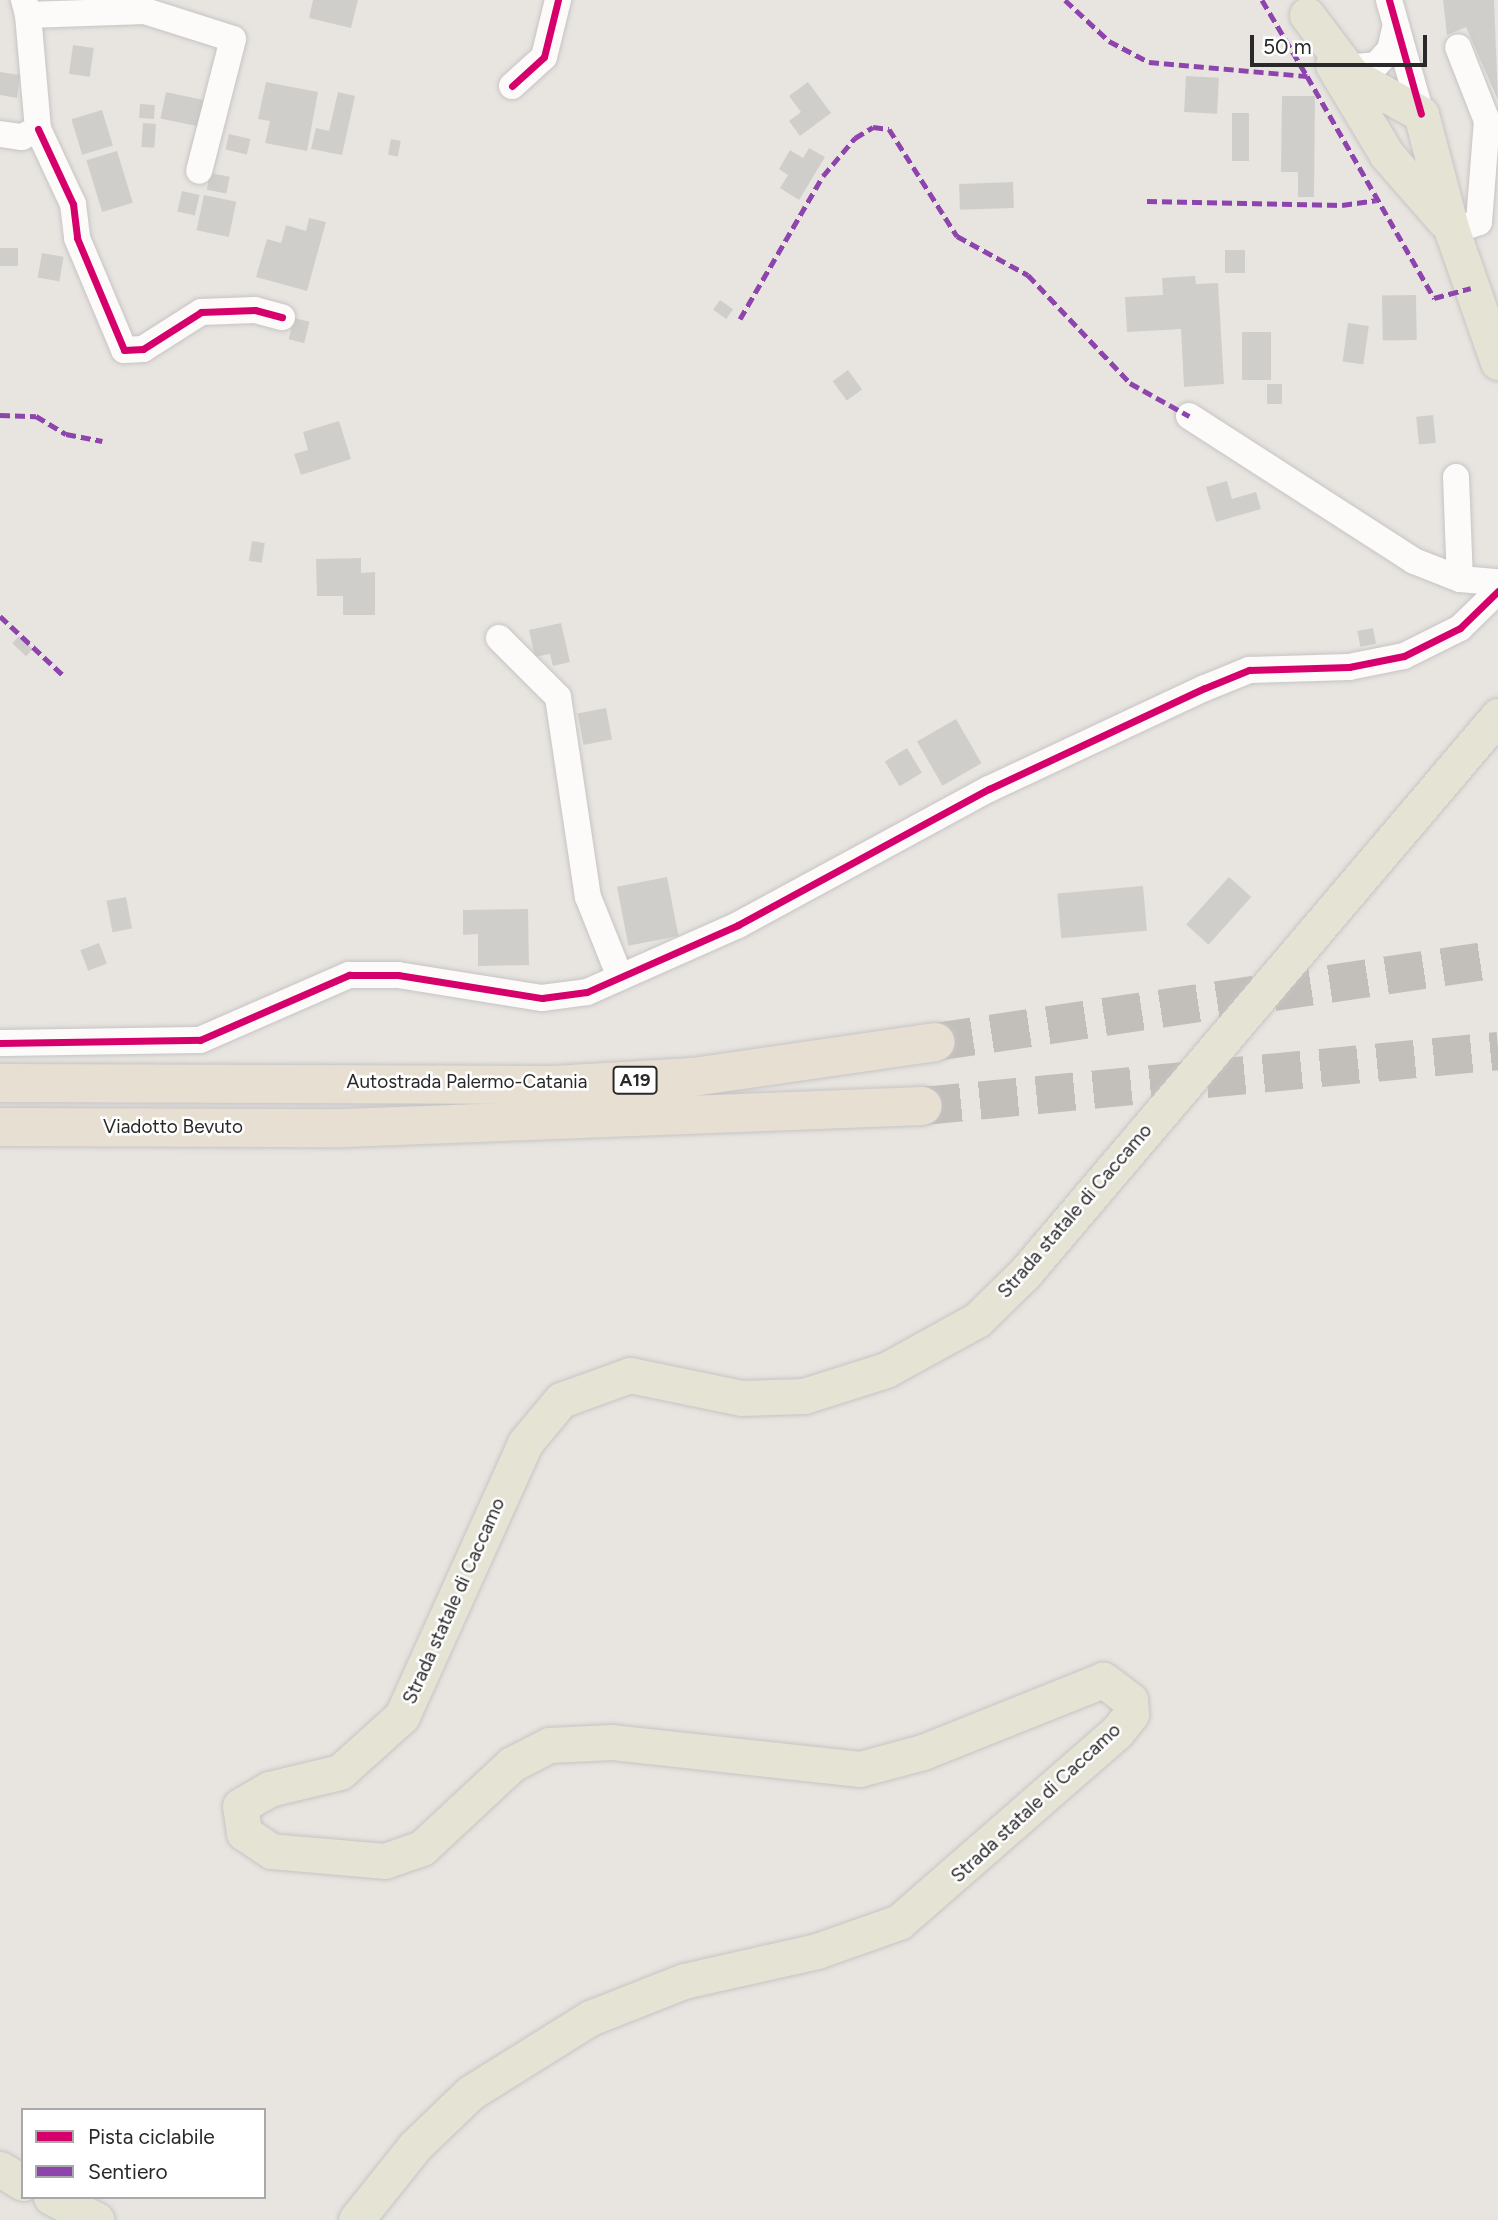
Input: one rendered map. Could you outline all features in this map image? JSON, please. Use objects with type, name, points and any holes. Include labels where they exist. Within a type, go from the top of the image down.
[{"type":"highway","name":"Autostrada Palermo-Catania","points":[[0,1083],[332,1082],[552,1085],[693,1077],[935,1042]]},
{"type":"highway","name":"Autostrada Palermo-Catania","points":[[345,1128],[923,1106]]},
{"type":"highway","name":"Viadotto Bevuto","points":[[0,1127],[345,1128]]},
{"type":"main road","points":[[1302,8],[1353,76],[1421,114],[1452,231],[1498,362]]},
{"type":"main road","points":[[1302,8],[1350,99],[1452,231]]},
{"type":"main road","points":[[1350,99],[1399,126],[1421,114]]},
{"type":"main road","name":"Strada statale di Caccamo","points":[[356,2220],[415,2146],[470,2093],[590,2018],[684,1981],[817,1951],[899,1922],[1117,1732],[1130,1714],[1130,1700],[1103,1680],[923,1752],[860,1769],[612,1742],[549,1745],[512,1764],[422,1848],[385,1861],[271,1851],[244,1833],[240,1806],[269,1789],[340,1772],[379,1744],[402,1716],[525,1443],[561,1400],[630,1375],[741,1398],[804,1396],[897,1365],[977,1320],[1025,1273],[1498,716]]},
{"type":"main road","points":[[0,2169],[21,2182]]},
{"type":"main road","points":[[55,2199],[97,2220]]},
{"type":"street","points":[[512,86],[544,57],[558,0]]},
{"type":"street","points":[[1389,0],[1421,114]]},
{"type":"street","points":[[199,171],[233,38],[145,11],[26,7],[38,129],[73,204],[77,238],[124,349],[143,349],[201,312],[255,310],[282,317]]},
{"type":"street","points":[[1336,56],[1355,67],[1376,65],[1390,50],[1395,28]]},
{"type":"street","points":[[1452,231],[1479,222],[1493,119],[1458,47]]},
{"type":"street","points":[[0,134],[22,137],[38,129]]},
{"type":"street","points":[[1189,416],[1359,530],[1460,579],[1498,582]]},
{"type":"street","points":[[1456,477],[1460,579]]},
{"type":"street","points":[[0,1043],[200,1040],[349,975],[398,975],[542,998],[587,992],[738,925],[989,789],[1205,688],[1262,668],[1349,667],[1404,656],[1460,628],[1498,591]]},
{"type":"street","points":[[499,638],[558,697],[588,897],[620,977]]},
{"type":"building","points":[[313,0],[358,0],[351,28],[309,18]]},
{"type":"building","points":[[1443,0],[1494,0],[1498,100],[1466,27],[1447,35]]},
{"type":"building","points":[[73,45],[94,48],[90,77],[69,74]]},
{"type":"building","points":[[0,72],[20,75],[17,98],[0,95]]},
{"type":"building","points":[[1186,76],[1219,78],[1217,114],[1184,112]]},
{"type":"building","points":[[266,82],[318,92],[307,151],[265,143],[270,121],[258,119]]},
{"type":"building","points":[[808,82],[831,113],[800,136],[789,121],[801,112],[789,96]]},
{"type":"building","points":[[166,92],[208,101],[202,127],[160,118]]},
{"type":"building","points":[[338,92],[355,96],[342,155],[311,149],[316,128],[329,131]]},
{"type":"building","points":[[1282,96],[1315,96],[1314,197],[1298,197],[1298,172],[1281,172]]},
{"type":"building","points":[[140,104],[155,105],[154,119],[139,118]]},
{"type":"building","points":[[102,110],[113,145],[82,155],[71,119]]},
{"type":"building","points":[[1232,113],[1249,113],[1249,161],[1232,161]]},
{"type":"building","points":[[143,123],[156,124],[154,148],[141,147]]},
{"type":"building","points":[[229,134],[250,139],[247,155],[225,150]]},
{"type":"building","points":[[391,139],[401,141],[398,157],[388,155]]},
{"type":"building","points":[[809,148],[825,157],[799,200],[780,188],[788,175],[779,169],[790,150],[803,158]]},
{"type":"building","points":[[117,151],[133,203],[102,212],[86,160]]},
{"type":"building","points":[[210,173],[230,177],[226,194],[207,190]]},
{"type":"building","points":[[1013,182],[1014,208],[960,210],[959,184]]},
{"type":"building","points":[[182,191],[200,195],[195,216],[177,211]]},
{"type":"building","points":[[204,195],[236,202],[229,237],[197,230]]},
{"type":"building","points":[[309,218],[326,222],[307,291],[256,277],[267,239],[281,243],[286,225],[306,231]]},
{"type":"building","points":[[0,248],[18,248],[18,266],[0,266]]},
{"type":"building","points":[[1225,250],[1245,250],[1245,273],[1225,273]]},
{"type":"building","points":[[42,253],[64,257],[59,281],[38,278]]},
{"type":"building","points":[[1195,276],[1196,284],[1218,283],[1224,384],[1184,387],[1181,329],[1127,332],[1125,297],[1163,295],[1162,278]]},
{"type":"building","points":[[1416,295],[1417,340],[1383,341],[1382,296]]},
{"type":"building","points":[[720,300],[733,309],[726,319],[713,310]]},
{"type":"building","points":[[294,318],[310,322],[304,343],[289,339]]},
{"type":"building","points":[[1348,323],[1369,326],[1363,365],[1343,362]]},
{"type":"building","points":[[1242,332],[1271,332],[1271,380],[1242,380]]},
{"type":"building","points":[[848,370],[862,389],[847,401],[833,381]]},
{"type":"building","points":[[1267,384],[1282,384],[1282,404],[1267,404]]},
{"type":"building","points":[[1433,415],[1436,443],[1419,445],[1416,417]]},
{"type":"building","points":[[339,421],[351,459],[301,475],[294,454],[308,450],[303,432]]},
{"type":"building","points":[[1227,481],[1232,499],[1256,492],[1261,509],[1216,522],[1206,487]]},
{"type":"building","points":[[252,541],[265,543],[262,563],[249,561]]},
{"type":"building","points":[[361,558],[361,573],[375,572],[375,615],[343,615],[343,596],[317,596],[316,559]]},
{"type":"building","points":[[561,623],[570,662],[553,666],[550,654],[535,657],[529,630]]},
{"type":"building","points":[[1373,628],[1376,644],[1360,647],[1357,631]]},
{"type":"building","points":[[19,636],[33,649],[26,656],[12,643]]},
{"type":"building","points":[[606,708],[612,739],[584,745],[578,714]]},
{"type":"building","points":[[956,719],[982,763],[943,786],[917,742]]},
{"type":"building","points":[[907,748],[922,773],[900,786],[885,761]]},
{"type":"building","points":[[667,877],[678,936],[628,946],[617,887]]},
{"type":"building","points":[[1229,877],[1251,897],[1208,945],[1186,925]]},
{"type":"building","points":[[1143,886],[1147,931],[1061,938],[1057,893]]},
{"type":"building","points":[[126,897],[132,928],[112,932],[106,901]]},
{"type":"building","points":[[528,909],[529,965],[478,966],[478,934],[463,935],[463,910]]},
{"type":"building","points":[[99,943],[107,964],[88,971],[80,950]]},
{"type":"tunnel","points":[[935,1042],[1498,959]]},
{"type":"tunnel","points":[[923,1106],[1498,1051]]},
{"type":"marked path","points":[[1065,0],[1109,41],[1149,62],[1307,76],[1434,298],[1471,288]]},
{"type":"marked path","points":[[1262,0],[1307,76]]},
{"type":"marked path","points":[[740,319],[823,176],[855,138],[873,127],[889,129],[957,236],[1028,275],[1130,383],[1189,416]]},
{"type":"marked path","points":[[1147,201],[1342,205],[1376,200]]},
{"type":"marked path","points":[[0,415],[36,416],[66,434],[102,441]]},
{"type":"marked path","points":[[0,616],[65,677]]},
{"type":"cycle path","points":[[512,86],[544,57],[558,0]]},
{"type":"cycle path","points":[[1389,0],[1421,114]]},
{"type":"cycle path","points":[[38,129],[73,204],[77,238],[124,350],[143,349],[201,312],[255,310],[282,317]]},
{"type":"cycle path","points":[[0,1043],[200,1040],[349,975],[398,975],[542,998],[587,992],[738,925],[989,789],[1205,688],[1249,670],[1349,667],[1404,656],[1460,628],[1498,591]]}]
